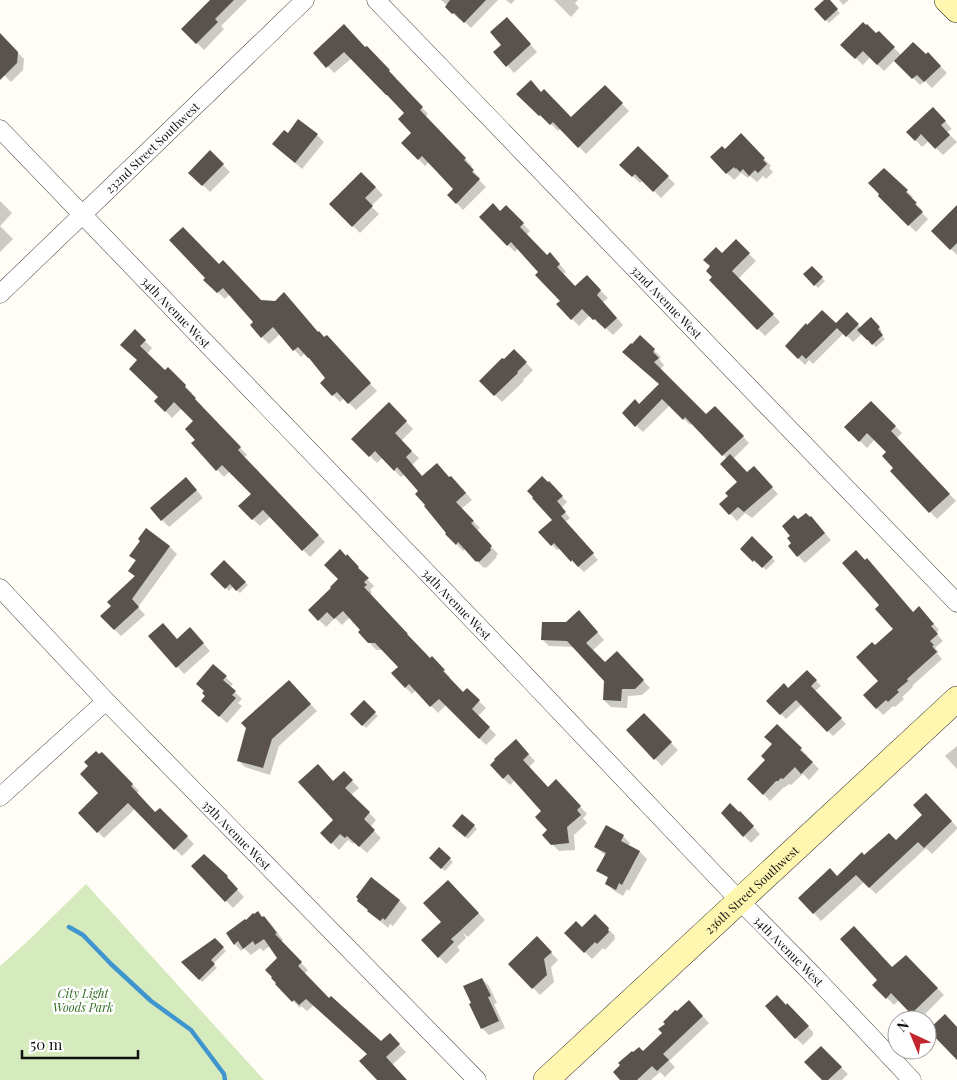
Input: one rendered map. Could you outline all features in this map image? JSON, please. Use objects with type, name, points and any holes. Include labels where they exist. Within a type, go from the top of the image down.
[{"type":"street","name":"232nd Street Southwest","points":[[0,294],[305,0]]},
{"type":"street","name":"32nd Avenue West","points":[[376,0],[957,603]]},
{"type":"street","points":[[947,0],[957,10]]},
{"type":"street","name":"34th Avenue West","points":[[0,129],[488,634],[912,1080]]},
{"type":"street","name":"35th Avenue West","points":[[0,588],[106,701],[476,1080]]},
{"type":"street","name":"236th Street Southwest","points":[[546,1080],[957,699]]},
{"type":"street","points":[[0,797],[106,701]]},
{"type":"green space","name":"City Light Woods Park","points":[[86,884],[264,1080],[0,1080],[0,966]]},
{"type":"building","points":[[210,0],[234,0],[215,19],[218,22],[196,44],[181,29]]},
{"type":"building","points":[[450,0],[486,0],[464,23],[445,7]]},
{"type":"building","points":[[824,0],[830,0],[838,9],[825,21],[814,9]]},
{"type":"building","points":[[507,17],[531,44],[506,67],[493,52],[501,45],[490,32]]},
{"type":"building","points":[[863,22],[876,33],[879,31],[895,47],[877,65],[863,51],[855,59],[840,45]]},
{"type":"building","points":[[344,24],[390,70],[423,107],[420,110],[466,158],[464,160],[474,170],[472,172],[480,179],[456,204],[447,195],[453,189],[422,156],[418,160],[401,143],[411,133],[398,119],[404,113],[387,95],[344,52],[326,68],[313,53]]},
{"type":"building","points":[[0,33],[18,52],[17,63],[0,80]]},
{"type":"building","points":[[913,42],[926,54],[928,52],[941,66],[924,82],[917,75],[912,79],[894,61]]},
{"type":"building","points":[[531,80],[541,92],[544,89],[571,117],[605,85],[623,103],[578,148],[553,122],[550,125],[516,94]]},
{"type":"building","points":[[933,107],[946,121],[941,125],[950,135],[935,149],[921,134],[915,141],[906,132]]},
{"type":"building","points":[[298,119],[318,134],[295,163],[272,144],[284,130],[288,133]]},
{"type":"building","points":[[741,133],[765,158],[763,160],[767,164],[758,173],[755,170],[749,176],[743,169],[740,172],[734,167],[726,174],[710,157],[722,146],[725,149]]},
{"type":"building","points":[[638,146],[669,176],[653,192],[635,174],[632,177],[619,165]]},
{"type":"building","points":[[210,150],[224,164],[202,186],[188,173]]},
{"type":"building","points":[[884,168],[908,190],[906,192],[923,212],[908,226],[878,196],[879,194],[868,183]]},
{"type":"building","points":[[361,172],[376,187],[365,198],[373,206],[352,227],[329,204]]},
{"type":"building","points":[[493,203],[500,211],[506,205],[524,223],[520,227],[547,255],[550,252],[560,264],[557,267],[575,286],[587,275],[601,290],[597,295],[617,318],[605,329],[582,309],[571,320],[556,304],[560,301],[535,275],[538,272],[511,242],[507,246],[479,217]]},
{"type":"building","points":[[957,205],[957,243],[950,250],[931,231]]},
{"type":"building","points":[[183,227],[219,264],[223,260],[261,300],[275,301],[284,292],[318,332],[324,337],[327,335],[371,383],[348,404],[337,392],[332,396],[320,383],[325,378],[309,358],[298,347],[293,351],[273,327],[261,338],[250,325],[253,322],[223,288],[217,293],[203,280],[205,278],[169,240]]},
{"type":"building","points":[[736,239],[750,253],[732,271],[774,314],[757,330],[709,280],[712,277],[706,271],[710,266],[703,260],[716,247],[722,253]]},
{"type":"building","points":[[812,266],[823,277],[814,286],[803,274]]},
{"type":"building","points":[[822,310],[836,323],[847,312],[859,324],[846,337],[837,328],[806,359],[802,355],[798,359],[785,346],[806,323],[807,325]]},
{"type":"building","points":[[871,317],[880,327],[878,329],[883,335],[872,345],[857,330]]},
{"type":"building","points":[[135,329],[146,340],[140,346],[165,370],[168,367],[186,385],[185,387],[195,399],[241,447],[238,450],[319,535],[302,551],[263,510],[252,520],[238,506],[251,494],[222,465],[216,471],[191,443],[195,440],[185,429],[193,421],[174,402],[165,412],[154,401],[158,397],[129,369],[137,360],[120,345]]},
{"type":"building","points":[[640,335],[655,349],[653,352],[659,358],[654,362],[706,414],[715,406],[744,436],[722,456],[685,417],[683,420],[662,399],[635,427],[622,413],[635,399],[639,404],[659,384],[622,352]]},
{"type":"building","points":[[514,349],[527,362],[494,396],[479,381]]},
{"type":"building","points":[[871,401],[896,426],[891,431],[950,494],[929,513],[890,471],[893,468],[882,456],[886,452],[867,433],[859,442],[844,427]]},
{"type":"building","points":[[389,402],[407,421],[395,433],[412,451],[406,457],[422,476],[437,463],[466,493],[456,502],[474,521],[471,523],[492,546],[491,550],[479,562],[476,562],[458,542],[456,545],[445,534],[415,494],[418,491],[397,467],[394,471],[375,451],[369,457],[351,439]]},
{"type":"building","points":[[730,454],[747,472],[754,466],[773,487],[744,512],[738,507],[729,515],[719,504],[728,496],[725,493],[737,482],[720,464]]},
{"type":"building","points":[[542,476],[563,496],[557,501],[566,512],[561,516],[594,553],[578,567],[554,543],[551,546],[538,532],[552,520],[527,491]]},
{"type":"building","points":[[186,477],[197,490],[161,521],[150,508]]},
{"type":"building","points":[[806,513],[811,516],[825,533],[797,557],[788,546],[791,543],[787,538],[790,536],[782,526],[794,515],[798,519]]},
{"type":"building","points":[[146,528],[170,546],[132,599],[139,607],[114,630],[100,616],[111,606],[107,602],[135,576],[128,571],[136,560],[129,556],[140,541],[138,539]]},
{"type":"building","points":[[752,536],[773,557],[762,568],[740,549]]},
{"type":"building","points":[[340,549],[369,578],[364,582],[367,585],[364,587],[407,634],[430,658],[432,656],[463,692],[467,688],[480,700],[472,709],[490,727],[479,739],[439,699],[430,707],[409,684],[405,688],[391,673],[398,667],[375,643],[368,643],[358,632],[360,630],[343,611],[334,619],[327,612],[318,621],[308,610],[338,579],[324,565]]},
{"type":"building","points":[[856,550],[865,560],[867,558],[913,612],[919,606],[934,624],[931,626],[938,634],[930,641],[937,652],[907,679],[908,681],[897,690],[899,692],[888,702],[886,700],[876,709],[863,695],[878,681],[856,657],[872,642],[875,645],[893,629],[875,609],[879,605],[842,563]]},
{"type":"building","points":[[224,560],[246,582],[236,591],[230,584],[225,589],[210,574]]},
{"type":"building","points":[[579,610],[598,632],[586,643],[605,662],[617,651],[644,680],[635,689],[622,689],[621,701],[603,700],[604,681],[567,641],[541,640],[542,622],[566,622]]},
{"type":"building","points":[[163,623],[177,639],[190,627],[204,643],[176,668],[148,636]]},
{"type":"building","points":[[213,664],[227,676],[223,680],[236,691],[232,695],[236,698],[219,717],[201,701],[205,696],[202,693],[204,691],[196,684]]},
{"type":"building","points":[[807,670],[817,680],[811,686],[842,718],[827,732],[796,700],[780,715],[766,701],[784,683],[788,688]]},
{"type":"building","points":[[289,680],[311,704],[272,739],[263,768],[237,761],[246,728],[241,723]]},
{"type":"building","points":[[364,700],[376,712],[362,726],[350,714]]},
{"type":"building","points":[[644,713],[672,742],[654,760],[626,730]]},
{"type":"building","points":[[777,724],[802,748],[800,750],[813,762],[801,774],[795,767],[783,779],[781,778],[776,781],[763,795],[747,779],[765,760],[761,756],[772,744],[764,737]]},
{"type":"building","points":[[516,739],[529,754],[523,760],[548,787],[556,779],[581,806],[577,810],[581,815],[567,827],[569,843],[551,845],[542,835],[547,830],[535,817],[541,811],[508,774],[503,779],[490,765]]},
{"type":"building","points":[[96,751],[99,754],[102,752],[133,784],[131,786],[155,812],[160,808],[188,836],[174,850],[128,803],[97,833],[78,813],[98,793],[80,774],[88,766],[84,762]]},
{"type":"building","points":[[318,764],[333,781],[344,771],[353,780],[345,788],[370,812],[364,819],[375,830],[359,847],[347,836],[345,838],[340,834],[331,844],[320,833],[333,820],[298,782]]},
{"type":"building","points":[[926,793],[952,821],[924,848],[918,842],[869,888],[856,875],[813,914],[798,898],[830,868],[837,876],[862,852],[864,855],[889,833],[896,840],[922,815],[913,805]]},
{"type":"building","points":[[730,803],[754,826],[743,837],[721,813]]},
{"type":"building","points":[[462,814],[475,825],[465,837],[452,826]]},
{"type":"building","points":[[606,825],[624,835],[621,841],[640,851],[622,885],[619,883],[616,890],[605,884],[608,877],[596,871],[606,853],[594,847]]},
{"type":"building","points":[[439,847],[451,858],[441,869],[429,858]]},
{"type":"building","points":[[204,854],[228,876],[238,889],[225,902],[191,866]]},
{"type":"building","points":[[371,877],[400,900],[385,920],[383,918],[380,921],[357,901],[356,897]]},
{"type":"building","points":[[448,880],[479,913],[451,939],[454,942],[438,958],[421,940],[441,922],[423,903]]},
{"type":"building","points":[[258,911],[277,933],[275,934],[302,962],[298,966],[329,998],[331,996],[381,1041],[390,1033],[400,1044],[386,1057],[407,1080],[377,1080],[359,1061],[367,1054],[306,999],[299,1005],[294,1000],[292,1002],[265,970],[277,958],[264,939],[255,945],[253,941],[243,949],[238,941],[234,945],[226,933]]},
{"type":"building","points":[[595,914],[609,928],[609,932],[584,953],[564,933],[576,921],[582,927]]},
{"type":"building","points":[[854,926],[892,967],[906,955],[938,988],[915,1010],[907,1010],[891,993],[886,999],[872,985],[877,980],[840,939]]},
{"type":"building","points":[[537,936],[552,952],[544,959],[547,975],[532,989],[508,964]]},
{"type":"building","points":[[215,938],[224,947],[211,960],[215,964],[199,980],[181,962]]},
{"type":"building","points":[[482,978],[491,996],[488,997],[499,1021],[481,1029],[463,986]]},
{"type":"building","points":[[777,995],[809,1026],[795,1039],[765,1006]]},
{"type":"building","points":[[689,1000],[703,1016],[663,1054],[669,1060],[657,1071],[652,1066],[637,1080],[620,1080],[613,1072],[620,1065],[618,1063],[639,1047],[643,1051],[662,1033],[658,1029],[665,1024],[663,1022]]},
{"type":"building","points":[[945,1014],[957,1027],[957,1060],[937,1039],[937,1022]]},
{"type":"building","points":[[821,1046],[842,1067],[828,1080],[822,1080],[804,1062]]},
{"type":"waterway","points":[[69,927],[83,935],[151,1001],[191,1030],[224,1074],[225,1080]]}]
